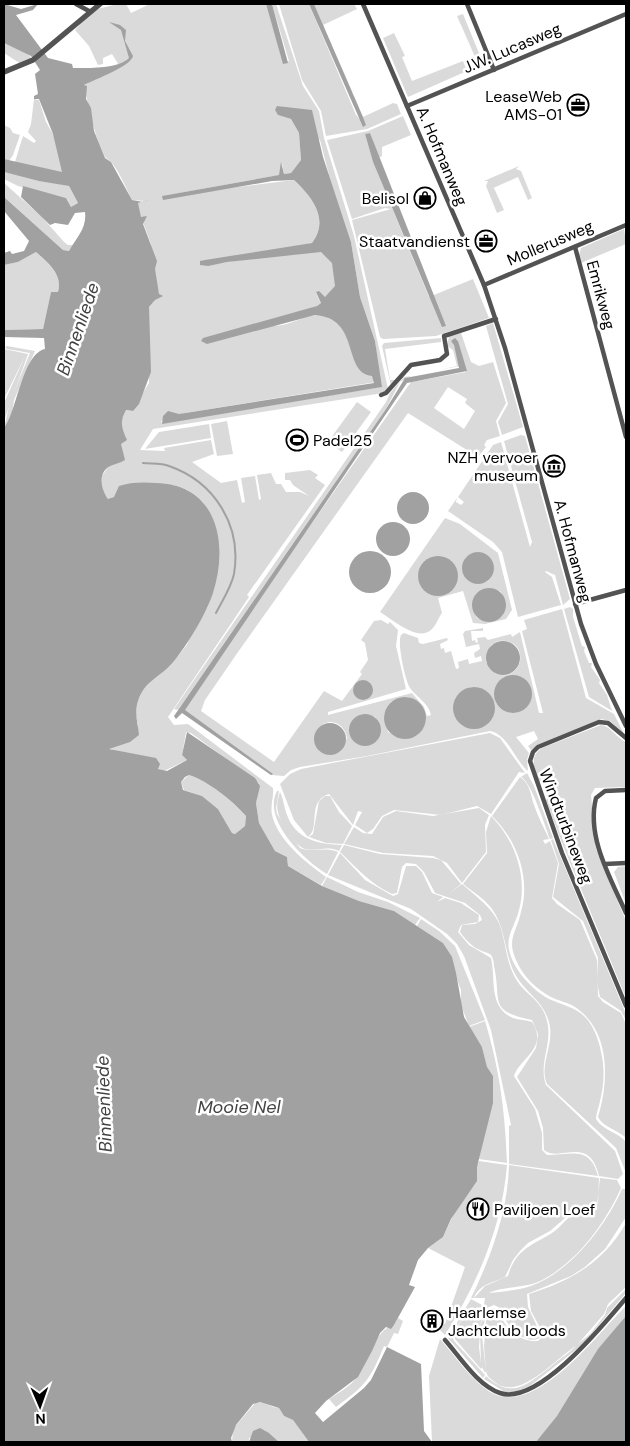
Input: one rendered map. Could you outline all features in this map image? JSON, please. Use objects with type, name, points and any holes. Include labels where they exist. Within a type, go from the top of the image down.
[{"type":"street","points":[[76,4],[89,11]]},
{"type":"street","points":[[4,72],[32,60],[68,32],[89,11],[100,4]]},
{"type":"street","name":"A. Hofmanweg","points":[[363,4],[484,285],[496,319],[575,604],[589,648],[626,726]]},
{"type":"street","points":[[467,4],[494,70]]},
{"type":"street","name":"J.W. Lucasweg","points":[[407,106],[626,14]]},
{"type":"street","name":"Mollerusweg","points":[[484,285],[626,225]]},
{"type":"street","name":"Emrikweg","points":[[575,247],[626,437]]},
{"type":"street","points":[[381,395],[386,393],[411,365],[440,360],[447,354],[444,336],[496,319]]},
{"type":"street","points":[[575,604],[626,590]]},
{"type":"street","name":"Windturbineweg","points":[[626,738],[608,723],[600,722],[538,747],[533,752],[530,761],[562,853],[626,1006]]},
{"type":"street","points":[[626,790],[610,790],[598,795],[595,804],[596,835],[605,864],[626,913]]},
{"type":"street","points":[[605,864],[626,863]]},
{"type":"street","points":[[445,1340],[489,1387],[505,1394],[520,1394],[543,1380],[588,1343],[626,1298]]},
{"type":"shaded area","points":[[118,4],[126,4],[131,13],[150,4],[266,4],[283,62],[289,61],[272,4],[276,4],[303,86],[319,111],[324,138],[354,236],[388,389],[383,393],[153,429],[140,450],[165,451],[164,448],[211,440],[214,454],[192,462],[221,483],[237,480],[242,503],[245,502],[241,478],[255,476],[259,500],[261,499],[257,475],[271,473],[276,484],[281,484],[286,492],[300,492],[309,496],[293,485],[290,480],[285,480],[285,473],[310,470],[318,475],[315,478],[325,485],[247,595],[249,597],[168,717],[174,725],[188,724],[273,788],[272,815],[275,824],[293,850],[326,877],[321,885],[288,866],[287,857],[275,851],[259,823],[256,803],[259,783],[191,733],[186,732],[182,755],[187,760],[164,771],[106,747],[138,725],[136,712],[138,700],[143,690],[187,645],[214,588],[218,564],[218,547],[216,530],[211,515],[203,502],[192,492],[177,486],[141,484],[129,488],[109,500],[100,490],[102,476],[118,452],[118,428],[125,410],[132,411],[149,383],[149,307],[159,294],[153,274],[151,244],[138,209],[138,203],[146,201],[132,200],[118,171],[104,155],[97,138],[90,111],[84,85],[120,67],[112,54],[103,58],[103,64],[98,65],[89,46],[75,30],[93,10]],"holes":[[[278,106],[282,107],[320,140],[330,179],[351,242],[360,297],[375,341],[381,387],[162,423],[161,421],[185,413],[376,382],[340,324],[331,318],[314,315],[280,326],[271,326],[317,306],[321,303],[316,293],[326,298],[338,283],[332,259],[321,252],[314,252],[205,265],[312,243],[317,234],[319,217],[312,201],[294,180],[163,196],[280,175],[282,163],[284,174],[291,173],[301,160],[299,133],[291,119],[278,115]]]},
{"type":"shaded area","points":[[279,4],[309,4],[356,115],[366,125],[363,117],[393,103],[397,104],[401,114],[367,129],[326,136],[321,111],[302,80]]},
{"type":"shaded area","points":[[314,4],[354,4],[357,9],[323,25]]},
{"type":"shaded area","points":[[463,14],[483,63],[473,69],[471,64],[476,59],[457,16]]},
{"type":"shaded area","points":[[394,33],[405,56],[402,57],[412,81],[463,61],[467,71],[408,97],[383,38]]},
{"type":"shaded area","points":[[4,43],[28,54],[32,59],[21,64],[4,53]]},
{"type":"shaded area","points":[[34,99],[39,100],[46,122],[54,136],[63,173],[15,162],[23,136],[34,143],[36,141],[28,132],[31,124]]},
{"type":"shaded area","points":[[403,116],[411,135],[382,147],[382,156],[379,158],[370,133],[365,134],[373,162],[429,297],[473,279],[489,318],[436,336],[383,339],[380,337],[352,220],[391,209],[385,208],[352,219],[327,140],[368,131]]},
{"type":"shaded area","points":[[4,125],[10,128],[13,133],[20,135],[9,161],[4,159]]},
{"type":"shaded area","points":[[519,166],[516,169],[521,171],[532,198],[528,200],[518,177],[491,189],[494,188],[504,210],[497,213],[486,186],[488,181],[484,181]]},
{"type":"shaded area","points":[[4,172],[69,186],[78,203],[71,207],[66,198],[18,186],[4,179]]},
{"type":"shaded area","points":[[4,183],[41,216],[64,242],[68,245],[73,245],[69,251],[63,250],[4,197]]},
{"type":"shaded area","points":[[624,229],[626,244],[581,263],[579,255],[581,248]]},
{"type":"shaded area","points":[[36,252],[50,265],[56,275],[59,286],[58,292],[51,292],[43,329],[4,330],[4,265],[18,262]]},
{"type":"shaded area","points":[[493,323],[523,427],[502,435],[498,422],[508,404],[486,326]]},
{"type":"shaded area","points":[[461,333],[471,362],[479,366],[493,362],[506,403],[496,421],[500,436],[487,440],[484,445],[486,447],[478,457],[408,413],[238,652],[205,700],[201,711],[274,762],[324,691],[342,701],[362,674],[360,672],[368,660],[365,643],[361,640],[374,621],[381,620],[388,624],[390,622],[398,630],[396,646],[406,689],[328,712],[328,715],[412,693],[424,707],[427,716],[431,715],[422,700],[408,684],[401,653],[401,635],[404,633],[418,638],[419,643],[423,644],[447,638],[448,640],[440,644],[441,649],[444,648],[445,653],[451,651],[456,669],[459,668],[458,662],[468,659],[469,664],[482,661],[481,656],[475,658],[474,653],[480,649],[479,644],[466,647],[463,634],[465,631],[483,628],[483,631],[471,631],[472,641],[475,640],[476,643],[478,642],[477,638],[485,637],[488,640],[511,634],[512,637],[520,632],[539,713],[543,713],[522,631],[527,629],[524,620],[562,609],[586,698],[614,714],[624,734],[610,721],[601,719],[531,750],[528,746],[538,739],[534,731],[516,737],[529,753],[527,760],[528,771],[523,767],[507,742],[496,733],[490,731],[367,756],[300,767],[291,770],[284,776],[271,775],[180,711],[411,382],[466,372],[457,339],[454,345],[460,366],[439,370],[457,366],[453,350],[447,346],[449,336]],"holes":[[[448,387],[467,399],[465,403],[475,411],[464,429],[434,408]],[[498,641],[508,641],[515,645],[519,652],[518,666],[513,672],[506,675],[496,674],[486,662],[491,645]],[[515,675],[528,683],[531,699],[526,707],[511,713],[499,707],[495,699],[499,683],[503,678]],[[471,687],[485,690],[495,704],[492,719],[479,728],[464,726],[454,713],[457,696]],[[407,697],[415,700],[426,721],[423,729],[417,735],[401,739],[388,732],[384,715],[391,702]],[[362,714],[375,717],[381,728],[377,741],[362,745],[352,738],[350,730],[355,718]],[[329,722],[341,726],[347,738],[341,751],[330,755],[319,751],[314,740],[323,724]]]},
{"type":"shaded area","points":[[441,338],[441,342],[385,349],[390,380],[396,380],[391,386],[382,346],[384,343]]},
{"type":"shaded area","points":[[5,347],[35,351],[14,400],[11,420],[4,428],[10,402],[30,353],[7,349]]},
{"type":"shaded area","points":[[4,349],[28,354],[4,421],[4,403],[26,354],[4,399]]},
{"type":"shaded area","points":[[411,376],[400,382],[386,409],[178,710],[174,709],[386,402],[390,393],[404,377]]},
{"type":"shaded area","points":[[357,402],[371,412],[342,452],[328,442]]},
{"type":"shaded area","points":[[227,421],[233,454],[217,456],[211,424]]},
{"type":"shaded area","points":[[209,424],[211,438],[145,449],[159,432]]},
{"type":"shaded area","points":[[521,435],[525,436],[570,599],[563,605],[555,575],[546,571],[552,577],[561,605],[518,617],[502,552],[493,542],[448,511],[457,498],[456,502],[461,505],[464,502],[458,497],[493,445],[501,442],[530,547],[532,542],[504,441]]},
{"type":"shaded area","points":[[445,518],[460,524],[498,553],[512,610],[506,619],[485,624],[473,623],[463,591],[438,598],[442,613],[431,630],[425,633],[405,628],[380,612]],"holes":[[[478,552],[488,556],[494,567],[488,581],[478,584],[467,580],[462,569],[466,557]],[[435,557],[450,560],[454,565],[457,580],[447,593],[441,595],[421,586],[419,577],[421,568],[430,559]],[[488,588],[500,591],[506,602],[502,616],[489,622],[477,618],[474,612],[481,590]]]},
{"type":"shaded area","points":[[570,607],[573,609],[573,617],[582,646],[585,647],[584,651],[589,663],[592,663],[591,667],[600,680],[599,683],[607,695],[612,711],[589,697],[564,609]]},
{"type":"shaded area","points":[[601,725],[626,742],[626,787],[595,788],[591,795],[596,849],[626,921],[626,998],[562,843],[546,800],[550,797],[543,781],[539,782],[534,764],[535,755],[542,748]]},
{"type":"shaded area","points":[[490,733],[500,738],[525,773],[519,772],[491,814],[477,806],[441,815],[394,810],[382,816],[373,829],[367,833],[355,825],[362,812],[358,811],[353,825],[329,794],[322,797],[318,802],[314,827],[308,837],[294,820],[280,784],[290,774],[301,769]]},
{"type":"shaded area","points":[[527,773],[534,786],[553,838],[550,839],[533,795],[521,777]]},
{"type":"shaded area","points":[[189,775],[220,792],[234,804],[246,816],[245,826],[235,834],[232,833],[218,809],[202,796],[184,790],[181,782]]},
{"type":"shaded area","points":[[520,777],[528,786],[549,839],[543,840],[545,844],[550,841],[558,863],[552,898],[557,904],[580,920],[597,960],[598,996],[603,1002],[621,1013],[626,1024],[626,1138],[603,1123],[598,1117],[602,1103],[605,1073],[601,1043],[595,1029],[587,1017],[575,1007],[551,997],[536,987],[523,972],[512,948],[513,937],[524,899],[523,873],[515,848],[492,816]]},
{"type":"shaded area","points":[[277,791],[279,791],[276,808],[277,814],[300,848],[338,852],[327,874],[297,849],[280,826],[275,814],[274,802]]},
{"type":"shaded area","points":[[280,792],[287,815],[296,830],[317,842],[342,845],[339,851],[334,849],[305,849],[297,844],[288,833],[279,816],[277,804]]},
{"type":"shaded area","points":[[325,796],[330,796],[339,812],[352,826],[343,844],[326,843],[309,837],[313,834],[319,801]]},
{"type":"shaded area","points":[[479,808],[489,815],[485,825],[486,852],[462,883],[447,863],[433,856],[383,853],[344,844],[354,827],[363,833],[372,834],[383,817],[396,811],[433,816]]},
{"type":"shaded area","points":[[491,816],[507,836],[513,848],[522,885],[518,915],[508,945],[511,957],[524,978],[536,990],[549,999],[578,1011],[586,1018],[594,1030],[600,1048],[603,1071],[600,1103],[596,1119],[602,1126],[626,1142],[626,1173],[616,1148],[547,1084],[545,1064],[550,1042],[548,1018],[540,1005],[519,981],[511,966],[497,916],[489,905],[463,884],[487,853],[486,832]]},
{"type":"shaded area","points":[[553,839],[626,1014],[626,1020],[621,1011],[600,997],[597,982],[598,958],[583,921],[553,897],[559,864],[551,840]]},
{"type":"shaded area","points":[[344,845],[380,854],[441,860],[461,884],[449,894],[462,884],[492,912],[502,931],[509,962],[515,978],[542,1009],[547,1021],[548,1037],[544,1061],[546,1085],[615,1151],[623,1174],[618,1179],[599,1176],[594,1163],[588,1156],[581,1153],[558,1154],[544,1150],[543,1128],[538,1111],[517,1077],[536,1048],[538,1034],[532,1020],[508,1013],[502,1008],[499,1003],[492,956],[471,945],[460,932],[462,925],[475,924],[482,920],[480,915],[465,903],[435,893],[424,872],[416,864],[406,863],[402,867],[397,893],[392,894],[384,890],[358,870],[340,852]]},
{"type":"shaded area","points":[[340,853],[365,880],[393,896],[398,894],[406,866],[416,866],[422,872],[432,893],[443,897],[437,902],[445,898],[461,903],[479,915],[478,922],[461,925],[458,932],[469,945],[491,958],[494,992],[500,1007],[513,1018],[532,1022],[536,1031],[537,1039],[535,1046],[514,1076],[535,1109],[542,1133],[542,1150],[547,1155],[572,1153],[585,1156],[594,1166],[598,1176],[509,1164],[509,1126],[511,1125],[491,1030],[464,956],[457,944],[447,934],[411,909],[328,875]]},
{"type":"shaded area","points":[[626,866],[626,904],[614,872],[618,867]]},
{"type":"shaded area","points":[[327,877],[358,892],[388,902],[420,918],[415,925],[394,911],[359,901],[322,886]]},
{"type":"shaded area","points":[[421,919],[439,931],[455,946],[485,1020],[469,1026],[461,1005],[461,990],[443,943],[417,926]]},
{"type":"shaded area","points":[[485,1021],[501,1092],[507,1163],[479,1159],[493,1089],[493,1076],[487,1068],[482,1047],[469,1027]]},
{"type":"shaded area","points":[[479,1161],[507,1165],[500,1210],[478,1274],[445,1335],[439,1329],[440,1322],[445,1324],[465,1267],[428,1248],[443,1237]]},
{"type":"shaded area","points":[[509,1165],[599,1178],[598,1193],[600,1178],[617,1180],[621,1188],[606,1215],[587,1242],[555,1273],[573,1259],[585,1246],[607,1218],[622,1189],[626,1189],[626,1217],[605,1249],[585,1267],[571,1276],[527,1294],[528,1307],[541,1335],[540,1338],[533,1340],[520,1336],[509,1325],[498,1307],[494,1305],[487,1308],[482,1336],[485,1373],[482,1367],[481,1369],[455,1339],[454,1333],[473,1300],[482,1305],[480,1329],[485,1298],[474,1298],[471,1298],[492,1250],[502,1216]],"holes":[[[579,1206],[593,1208],[578,1208],[556,1230],[525,1249],[515,1260],[508,1276],[485,1286],[505,1277],[513,1260],[528,1243],[550,1231]],[[548,1277],[531,1286],[489,1293],[538,1282]],[[485,1286],[474,1298],[479,1290]],[[480,1332],[481,1363],[479,1347]]]},
{"type":"shaded area","points":[[626,1223],[626,1287],[608,1304],[604,1314],[578,1344],[590,1334],[605,1315],[607,1308],[626,1289],[626,1293],[582,1345],[530,1386],[515,1392],[505,1392],[484,1379],[486,1376],[495,1383],[503,1387],[511,1388],[526,1385],[533,1380],[576,1346],[538,1376],[516,1386],[506,1387],[496,1383],[488,1376],[484,1346],[487,1311],[490,1308],[496,1308],[512,1332],[524,1339],[538,1341],[543,1336],[543,1333],[531,1311],[529,1294],[559,1283],[585,1268],[607,1249]]},
{"type":"shaded area","points":[[471,1299],[473,1300],[452,1335],[454,1341],[485,1375],[483,1378],[448,1338]]},
{"type":"shaded area","points":[[626,1306],[626,1317],[550,1434],[540,1442],[432,1442],[429,1376],[440,1339],[470,1374],[490,1392],[508,1397],[526,1394],[545,1384],[564,1369],[583,1352]]},
{"type":"shaded area","points":[[398,1318],[403,1321],[398,1334],[394,1333],[387,1347],[384,1346],[371,1374],[361,1387],[336,1407],[329,1399],[354,1380],[381,1333],[394,1325]]},
{"type":"shaded area","points":[[256,1402],[279,1408],[284,1416],[293,1420],[309,1442],[279,1442],[269,1433],[249,1438],[249,1442],[232,1442],[233,1429]]},
{"type":"water","name":"Mooie Nel","points":[[4,4],[21,9],[38,4],[33,10],[16,15],[48,58],[72,64],[73,68],[103,67],[124,62],[129,58],[121,30],[109,22],[120,25],[126,30],[125,41],[133,56],[131,60],[120,68],[84,85],[87,86],[86,99],[91,108],[94,131],[105,158],[111,162],[132,200],[142,202],[138,203],[141,217],[147,216],[143,224],[157,261],[155,269],[159,294],[163,296],[155,300],[149,307],[151,372],[139,404],[133,411],[126,410],[122,418],[127,440],[121,444],[125,460],[106,469],[102,476],[102,484],[108,499],[114,497],[119,486],[128,484],[151,483],[177,486],[193,494],[205,505],[213,520],[218,536],[218,574],[210,601],[201,619],[191,638],[174,661],[141,694],[136,710],[139,735],[130,742],[109,749],[156,758],[160,764],[158,769],[167,771],[187,760],[182,755],[187,732],[255,778],[260,786],[256,803],[259,823],[275,851],[287,857],[288,866],[322,886],[359,901],[394,911],[443,943],[452,957],[464,1017],[482,1047],[487,1067],[493,1076],[493,1103],[477,1167],[477,1181],[451,1219],[443,1237],[428,1248],[418,1260],[409,1285],[415,1287],[391,1329],[386,1327],[380,1333],[358,1377],[326,1401],[315,1413],[323,1422],[364,1388],[371,1380],[387,1347],[421,1364],[424,1431],[432,1442],[309,1442],[293,1420],[284,1416],[279,1408],[260,1402],[253,1404],[236,1425],[231,1438],[232,1442],[4,1442],[4,428],[13,410],[25,372],[37,353],[45,349],[44,338],[4,337],[4,330],[43,329],[51,292],[58,292],[59,286],[53,269],[36,252],[18,262],[4,265],[4,253],[10,251],[12,254],[24,251],[29,241],[4,211],[4,197],[63,250],[69,251],[81,232],[85,212],[75,213],[68,225],[55,223],[50,225],[21,197],[23,186],[66,198],[71,207],[78,203],[69,186],[4,172],[4,159],[62,172],[53,134],[39,99],[34,99],[34,96],[38,94],[35,74],[40,70],[31,56],[4,43]],"holes":[[[189,775],[220,792],[241,810],[246,816],[245,826],[235,834],[232,833],[218,809],[202,796],[183,790],[181,782],[185,777]]]},
{"type":"water","points":[[266,4],[272,4],[288,63],[283,64]]},
{"type":"water","points":[[309,4],[314,4],[363,117],[366,125],[363,127]]},
{"type":"water","points":[[277,106],[312,110],[323,157],[351,242],[360,297],[375,341],[382,387],[162,424],[163,416],[168,411],[179,414],[374,383],[372,376],[363,373],[357,366],[345,335],[339,325],[329,318],[315,315],[207,344],[201,341],[203,338],[317,306],[321,303],[316,292],[319,291],[325,297],[335,286],[332,263],[321,252],[227,262],[208,266],[200,265],[200,261],[205,260],[312,243],[317,234],[319,217],[312,201],[294,180],[272,181],[163,200],[162,196],[279,175],[281,162],[284,174],[291,173],[301,160],[299,133],[291,119],[278,115],[275,110]]},
{"type":"water","points":[[370,133],[446,326],[442,327],[373,162],[365,134]]},
{"type":"water","points":[[455,338],[458,341],[467,371],[407,383],[185,710],[273,774],[271,775],[182,713],[176,719],[174,716],[386,409],[405,378],[459,368],[454,345],[451,341]]},
{"type":"water","points":[[413,492],[425,496],[429,508],[425,520],[413,524],[401,520],[397,508],[401,496]]},
{"type":"water","points":[[393,522],[405,527],[410,539],[405,551],[393,556],[381,551],[376,539],[381,527]]},
{"type":"water","points":[[374,551],[382,554],[388,560],[391,572],[388,584],[382,590],[366,593],[358,590],[352,584],[349,568],[352,560],[358,554]]},
{"type":"water","points":[[478,552],[484,553],[489,557],[493,562],[493,574],[489,579],[484,583],[478,584],[472,583],[467,579],[463,574],[462,568],[463,562],[467,557],[472,553]]},
{"type":"water","points":[[438,556],[452,562],[458,576],[452,590],[438,596],[424,590],[418,576],[424,562]]},
{"type":"water","points":[[489,588],[496,589],[501,593],[505,598],[505,612],[501,617],[496,621],[489,622],[482,621],[477,617],[473,612],[472,605],[473,598],[477,593],[482,589]]},
{"type":"water","points":[[503,641],[510,642],[515,646],[519,651],[519,665],[515,670],[510,674],[503,675],[496,674],[491,670],[487,665],[486,658],[487,651],[491,646],[496,642]]},
{"type":"water","points":[[513,675],[526,681],[532,694],[526,707],[513,713],[500,707],[494,694],[500,681]]},
{"type":"water","points":[[363,680],[370,683],[373,690],[370,697],[363,700],[356,697],[353,690],[356,683]]},
{"type":"water","points":[[474,687],[489,693],[495,708],[489,723],[474,729],[459,723],[453,708],[459,693]]},
{"type":"water","points":[[409,697],[417,700],[423,706],[426,718],[423,730],[417,736],[401,739],[393,736],[387,730],[384,714],[387,706],[393,700]]},
{"type":"water","points":[[365,714],[371,715],[376,719],[380,724],[380,736],[376,741],[371,745],[365,746],[359,745],[354,741],[350,736],[349,730],[350,724],[354,719],[359,715]]},
{"type":"water","points":[[330,723],[342,727],[346,739],[342,751],[330,755],[318,751],[314,739],[318,727]]},
{"type":"water","points":[[626,1316],[626,1442],[536,1442],[557,1416],[598,1349]]},
{"type":"water","points":[[260,1428],[279,1442],[249,1442],[253,1431]]},
{"type":"waterway","points":[[143,463],[169,466],[185,473],[200,483],[222,508],[234,539],[234,574],[229,589],[216,613]]},
{"type":"place","name":"LeaseWeb AMS-01","points":[[578,105]]},
{"type":"place","name":"Belisol","points":[[425,198]]},
{"type":"place","name":"Staatvandienst","points":[[486,241]]},
{"type":"place","name":"Padel25","points":[[297,440]]},
{"type":"place","name":"NZH vervoer museum","points":[[554,466]]},
{"type":"place","name":"Paviljoen Loef","points":[[478,1209]]},
{"type":"place","name":"Haarlemse Jachtclub loods","points":[[432,1321]]},
{"type":"water label","name":"Binnenliede","points":[[78,329]]},
{"type":"water label","name":"Binnenliede","points":[[104,1104]]}]
